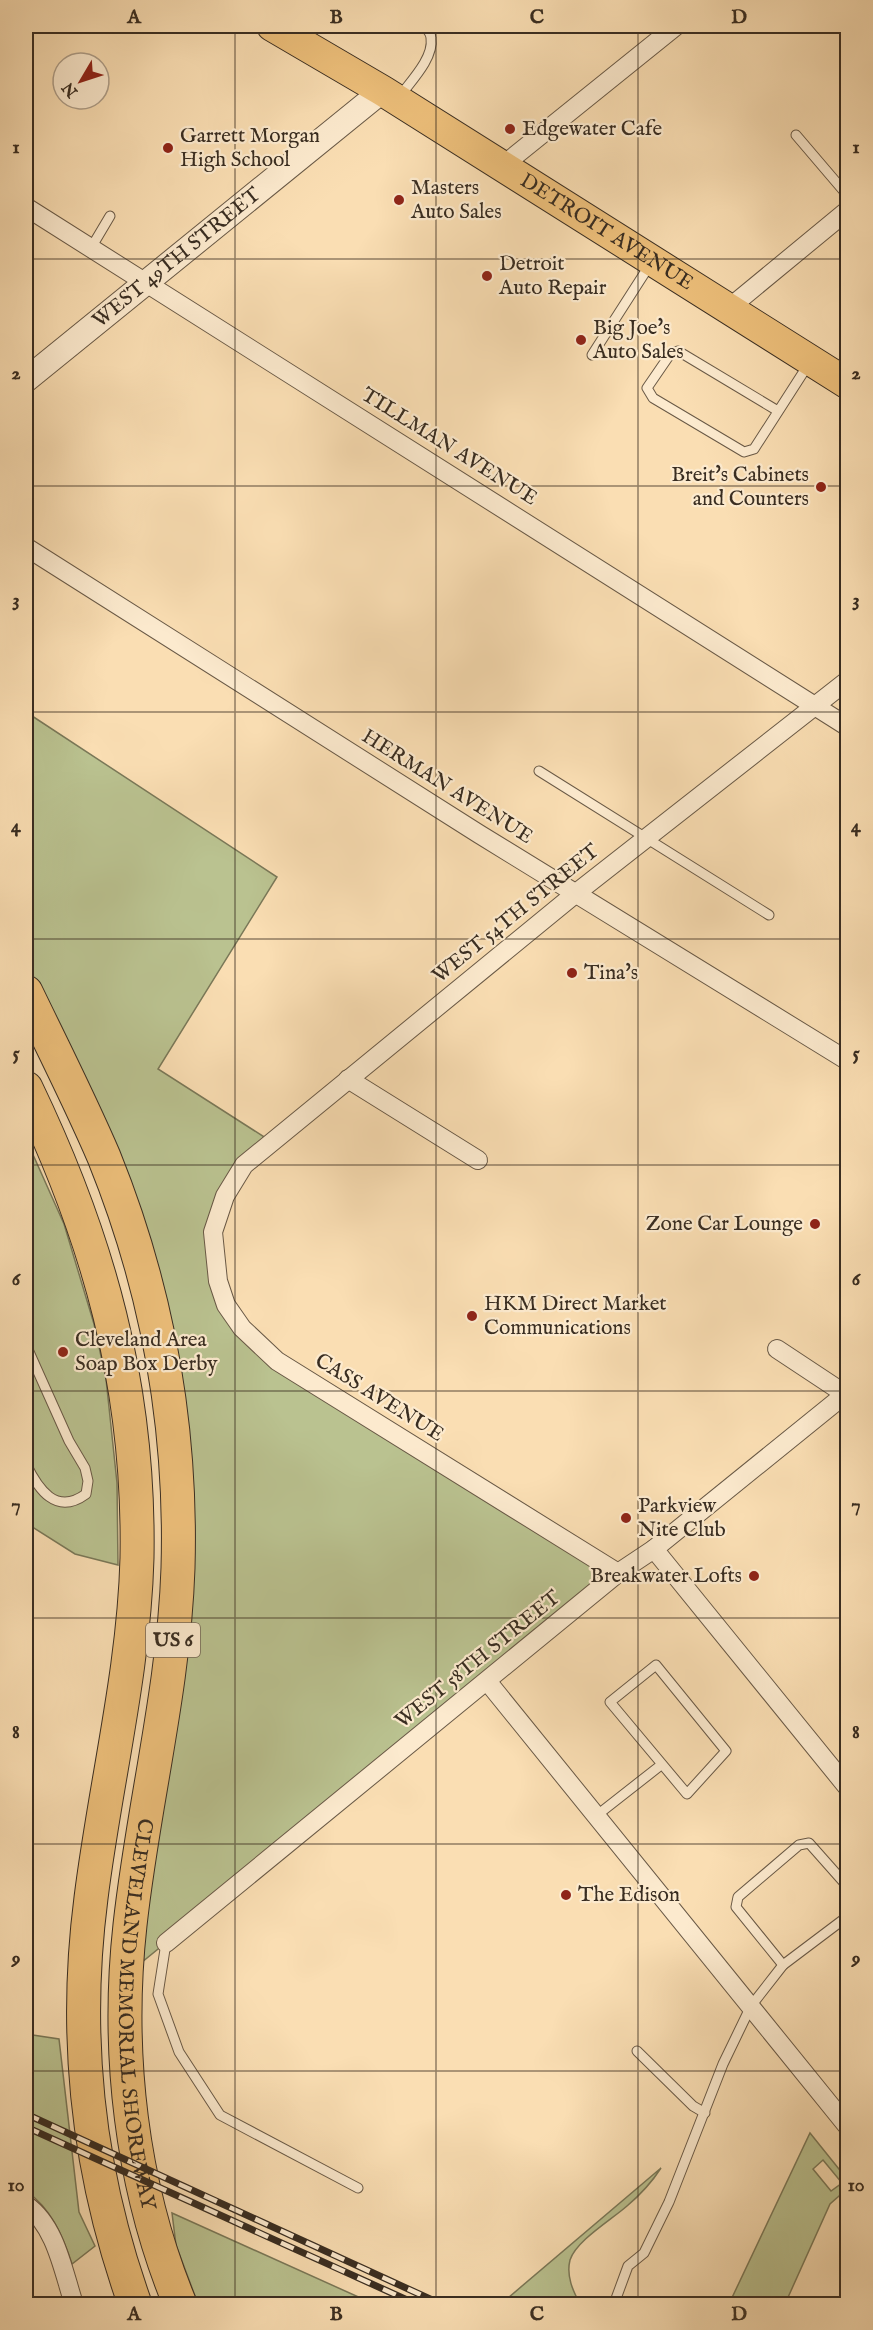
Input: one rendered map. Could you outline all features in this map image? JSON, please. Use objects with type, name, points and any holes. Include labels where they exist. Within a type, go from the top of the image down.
[{"type":"highway","name":"CLEVELAND MEMORIAL SHOREWAY","points":[[26,992],[79,1103],[116,1190],[156,1321],[172,1419],[177,1467],[178,1539],[174,1622],[168,1681],[130,1922],[124,2012],[127,2076],[139,2164],[162,2253],[180,2304]]},
{"type":"highway","name":"CLEVELAND MEMORIAL SHOREWAY","points":[[26,1088],[71,1189],[94,1253],[119,1354],[134,1456],[137,1558],[132,1626],[91,1896],[84,1968],[82,2035],[87,2106],[98,2176],[115,2244],[135,2304]]},
{"type":"main road","name":"DETROIT AVENUE","points":[[272,26],[389,95],[848,384]]},
{"type":"street","points":[[501,167],[676,26]]},
{"type":"street","name":"WEST 49TH STREET","points":[[26,381],[147,283],[389,95]]},
{"type":"street","name":"TILLMAN AVENUE","points":[[26,207],[848,727]]},
{"type":"street","points":[[728,309],[848,210]]},
{"type":"street","name":"HERMAN AVENUE","points":[[26,547],[575,894],[848,1061]]},
{"type":"street","name":"WEST 54TH STREET","points":[[225,1196],[244,1165],[575,894],[848,680]]},
{"type":"street","points":[[348,1079],[478,1160]]},
{"type":"street","name":"CASS AVENUE","points":[[225,1196],[213,1232],[218,1281],[226,1305],[242,1328],[277,1360],[618,1573]]},
{"type":"street","points":[[777,1349],[846,1393]]},
{"type":"street","name":"WEST 58TH STREET","points":[[166,1943],[618,1573],[654,1549],[846,1393]]},
{"type":"street","points":[[654,1549],[848,1788]]},
{"type":"street","points":[[487,1681],[848,2127]]},
{"type":"street","points":[[26,2205],[34,2211],[50,2235],[62,2263],[68,2302]]},
{"type":"lane","points":[[389,95],[411,82],[430,51],[431,36],[424,26]]},
{"type":"lane","points":[[796,135],[848,196]]},
{"type":"lane","points":[[91,248],[110,216]]},
{"type":"lane","points":[[591,355],[652,261]]},
{"type":"lane","points":[[778,411],[678,351],[671,352],[648,388],[653,398],[744,452],[754,449],[811,360]]},
{"type":"lane","points":[[539,771],[769,915]]},
{"type":"lane","points":[[26,1345],[65,1432],[85,1468],[88,1481],[86,1494],[70,1501],[52,1499],[42,1492],[26,1464]]},
{"type":"lane","points":[[656,1665],[726,1751],[687,1794],[661,1766],[610,1702],[656,1665]]},
{"type":"lane","points":[[596,1816],[661,1766]]},
{"type":"lane","points":[[783,1965],[736,1907],[738,1897],[799,1845],[808,1843],[848,1887]]},
{"type":"lane","points":[[614,2304],[628,2266],[644,2253],[664,2212],[723,2064],[751,2006],[783,1965],[848,1916]]},
{"type":"lane","points":[[166,1943],[158,1994],[178,2052],[220,2115],[358,2188]]},
{"type":"lane","points":[[637,2051],[693,2106],[705,2113]]},
{"type":"green space","points":[[26,712],[277,877],[158,1069],[272,1142],[225,1196],[218,1281],[242,1328],[618,1573],[125,1976],[168,1681],[163,1356],[26,992]]},
{"type":"green space","name":"Cleveland Area Soap Box Derby","points":[[26,1139],[64,1224],[94,1324],[106,1379],[117,1483],[118,1565],[75,1554],[26,1523]]},
{"type":"green space","points":[[26,2034],[59,2039],[79,2212],[95,2246],[72,2264],[55,2223],[35,2198],[26,2191]]},
{"type":"green space","points":[[810,2133],[847,2179],[847,2189],[830,2204],[785,2304],[729,2304]],"holes":[[[823,2160],[842,2183],[831,2191],[813,2169]]]},
{"type":"green space","points":[[661,2168],[637,2197],[586,2238],[574,2253],[569,2266],[570,2278],[580,2304],[502,2303]]},
{"type":"green space","points":[[172,2213],[374,2304],[198,2304],[176,2245]]},
{"type":"railway","points":[[26,2114],[441,2304]]},
{"type":"railway","points":[[26,2127],[416,2304]]},
{"type":"place","name":"Edgewater Cafe","points":[[510,129]]},
{"type":"place","name":"Garrett Morgan High School","points":[[168,148]]},
{"type":"place","name":"Masters Auto Sales","points":[[399,200]]},
{"type":"place","name":"Detroit Auto Repair","points":[[487,276]]},
{"type":"place","name":"Big Joe's Auto Sales","points":[[581,340]]},
{"type":"place","name":"Breit's Cabinets and Counters","points":[[821,487]]},
{"type":"place","name":"Tina's","points":[[572,973]]},
{"type":"place","name":"Zone Car Lounge","points":[[815,1224]]},
{"type":"place","name":"HKM Direct Market Communications","points":[[472,1316]]},
{"type":"place","name":"Cleveland Area Soap Box Derby","points":[[63,1352]]},
{"type":"place","name":"Parkview Nite Club","points":[[626,1518]]},
{"type":"place","name":"Breakwater Lofts","points":[[754,1576]]},
{"type":"place","name":"The Edison","points":[[566,1895]]}]
